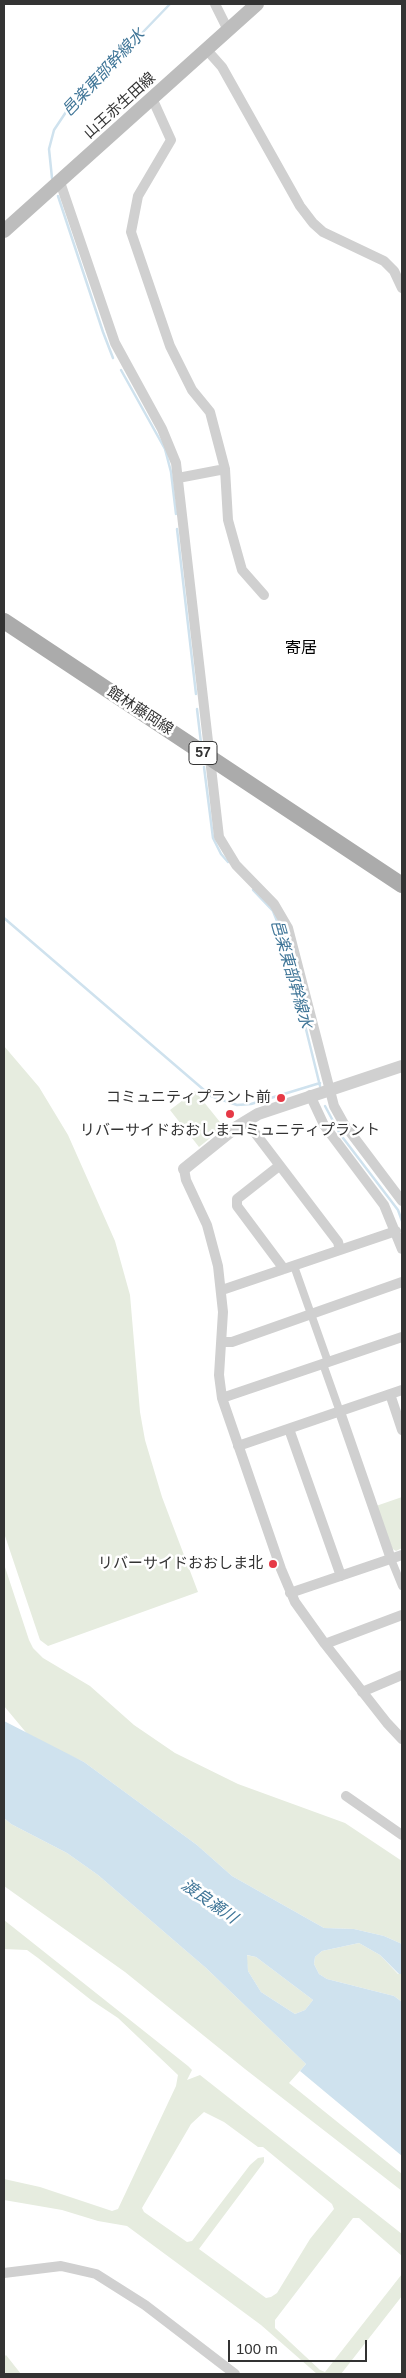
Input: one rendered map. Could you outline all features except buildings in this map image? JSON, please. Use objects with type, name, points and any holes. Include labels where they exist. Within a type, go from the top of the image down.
[{"type":"main road","name":"山王赤生田線","points":[[4,231],[258,4]]},
{"type":"main road","name":"館林藤岡線","points":[[4,621],[402,885]]},
{"type":"street","points":[[216,4],[228,30]]},
{"type":"street","points":[[206,49],[222,67],[300,206],[313,224],[323,232],[384,261],[394,271],[402,288]]},
{"type":"street","points":[[152,98],[171,140],[138,196],[131,232],[170,346],[192,390],[210,412],[225,469],[228,520],[242,570],[264,595]]},
{"type":"street","points":[[60,182],[115,343],[172,450],[178,478],[202,702],[212,758],[220,837],[224,848],[236,865],[274,904],[288,928],[334,1106],[344,1124],[402,1201]]},
{"type":"street","points":[[178,478],[225,469]]},
{"type":"street","points":[[401,1737],[362,1692],[325,1644],[290,1593],[222,1398],[219,1375],[222,1342],[222,1290],[208,1225],[186,1180],[184,1169],[246,1121],[270,1109],[402,1066]]},
{"type":"street","points":[[310,1096],[324,1125],[384,1205],[402,1249]]},
{"type":"street","points":[[246,1121],[338,1242],[340,1250]]},
{"type":"street","points":[[279,1166],[237,1199],[237,1206],[289,1268],[311,1314],[340,1412],[402,1586]]},
{"type":"street","points":[[222,1290],[396,1231]]},
{"type":"street","points":[[222,1342],[232,1342],[402,1282]]},
{"type":"street","points":[[222,1398],[402,1337]]},
{"type":"street","points":[[238,1446],[402,1390]]},
{"type":"street","points":[[390,1394],[402,1430]]},
{"type":"street","points":[[289,1429],[341,1576]]},
{"type":"street","points":[[290,1593],[402,1555]]},
{"type":"street","points":[[325,1644],[402,1615]]},
{"type":"street","points":[[362,1692],[402,1675]]},
{"type":"street","points":[[346,1796],[402,1835]]},
{"type":"street","points":[[4,2273],[61,2266],[96,2274],[145,2305],[235,2374]]},
{"type":"shaded area","points":[[4,1046],[39,1087],[68,1135],[115,1241],[130,1295],[140,1412],[145,1440],[162,1497],[198,1592],[48,1646],[40,1640],[4,1533]]},
{"type":"shaded area","points":[[195,1091],[224,1127],[199,1147],[170,1110]]},
{"type":"shaded area","points":[[402,1497],[402,1548],[396,1551],[391,1548],[376,1506]]},
{"type":"shaded area","points":[[4,1564],[29,1640],[33,1648],[43,1658],[90,1686],[134,1725],[175,1753],[238,1784],[345,1823],[402,1861],[402,1944],[384,1936],[354,1929],[324,1928],[232,1876],[197,1845],[84,1762],[29,1736],[4,1706]]},
{"type":"shaded area","points":[[4,1818],[11,1824],[67,1853],[98,1875],[206,1968],[306,2064],[289,2083],[402,2174],[402,2191],[245,2069],[125,1972],[4,1886]]},
{"type":"shaded area","points":[[4,1920],[188,2066],[192,2070],[187,2080],[200,2075],[402,2234],[402,2256],[359,2218],[353,2218],[275,2320],[275,2328],[320,2370],[325,2372],[402,2274],[402,2296],[341,2374],[317,2374],[261,2325],[127,2226],[98,2221],[62,2210],[4,2200],[4,2179],[40,2187],[112,2211],[118,2209],[176,2086],[178,2075],[118,2018],[91,2000],[27,1950],[4,1949]],"holes":[[[204,2112],[224,2122],[258,2147],[263,2147],[332,2204],[334,2209],[310,2239],[277,2293],[271,2297],[266,2298],[199,2249],[264,2162],[264,2157],[258,2158],[250,2165],[192,2241],[187,2242],[144,2212],[142,2208],[191,2124]]]},
{"type":"shaded area","points":[[359,1943],[380,1955],[398,1974],[402,1974],[402,2002],[394,1996],[327,1979],[319,1974],[314,1964],[315,1957],[322,1951]]},
{"type":"shaded area","points":[[246,1955],[256,1957],[313,2000],[305,2010],[295,2014],[261,1992],[248,1971]]},
{"type":"shaded area","points":[[6,2355],[21,2374],[4,2374],[4,2357]]},
{"type":"water","name":"渡良瀬川","points":[[4,1721],[84,1762],[197,1845],[232,1876],[324,1928],[354,1929],[384,1936],[402,1944],[402,1974],[399,1974],[380,1955],[359,1943],[322,1951],[315,1957],[314,1964],[319,1974],[327,1979],[394,1996],[402,2002],[402,2156],[300,2071],[306,2064],[206,1968],[98,1875],[67,1853],[11,1824],[4,1818]],"holes":[[[247,1955],[256,1957],[313,2000],[305,2010],[295,2014],[261,1992],[248,1971]]]},
{"type":"waterway","name":"邑楽東部幹線水","points":[[52,178],[49,149],[54,130],[66,112],[170,4]]},
{"type":"waterway","name":"邑楽東部幹線水","points":[[58,196],[113,358]]},
{"type":"waterway","name":"邑楽東部幹線水","points":[[121,370],[165,449],[171,472],[176,514]]},
{"type":"waterway","name":"邑楽東部幹線水","points":[[177,529],[196,694]]},
{"type":"waterway","name":"邑楽東部幹線水","points":[[197,709],[201,743]]},
{"type":"waterway","name":"邑楽東部幹線水","points":[[204,767],[213,838],[221,854],[228,862]]},
{"type":"waterway","name":"邑楽東部幹線水","points":[[253,890],[273,911],[283,936],[320,1086]]},
{"type":"waterway","points":[[4,918],[211,1096],[237,1105],[251,1104],[320,1083]]},
{"type":"waterway","name":"邑楽東部幹線水","points":[[325,1106],[340,1134],[398,1210],[402,1221]]},
{"type":"place","name":"コミュニティプラント前","points":[[281,1098]]},
{"type":"place","name":"リバーサイドおおしまコミュニティプラント","points":[[230,1114]]},
{"type":"place","name":"リバーサイドおおしま北","points":[[273,1564]]},
{"type":"district","name":"寄居","points":[[301,649]]}]
